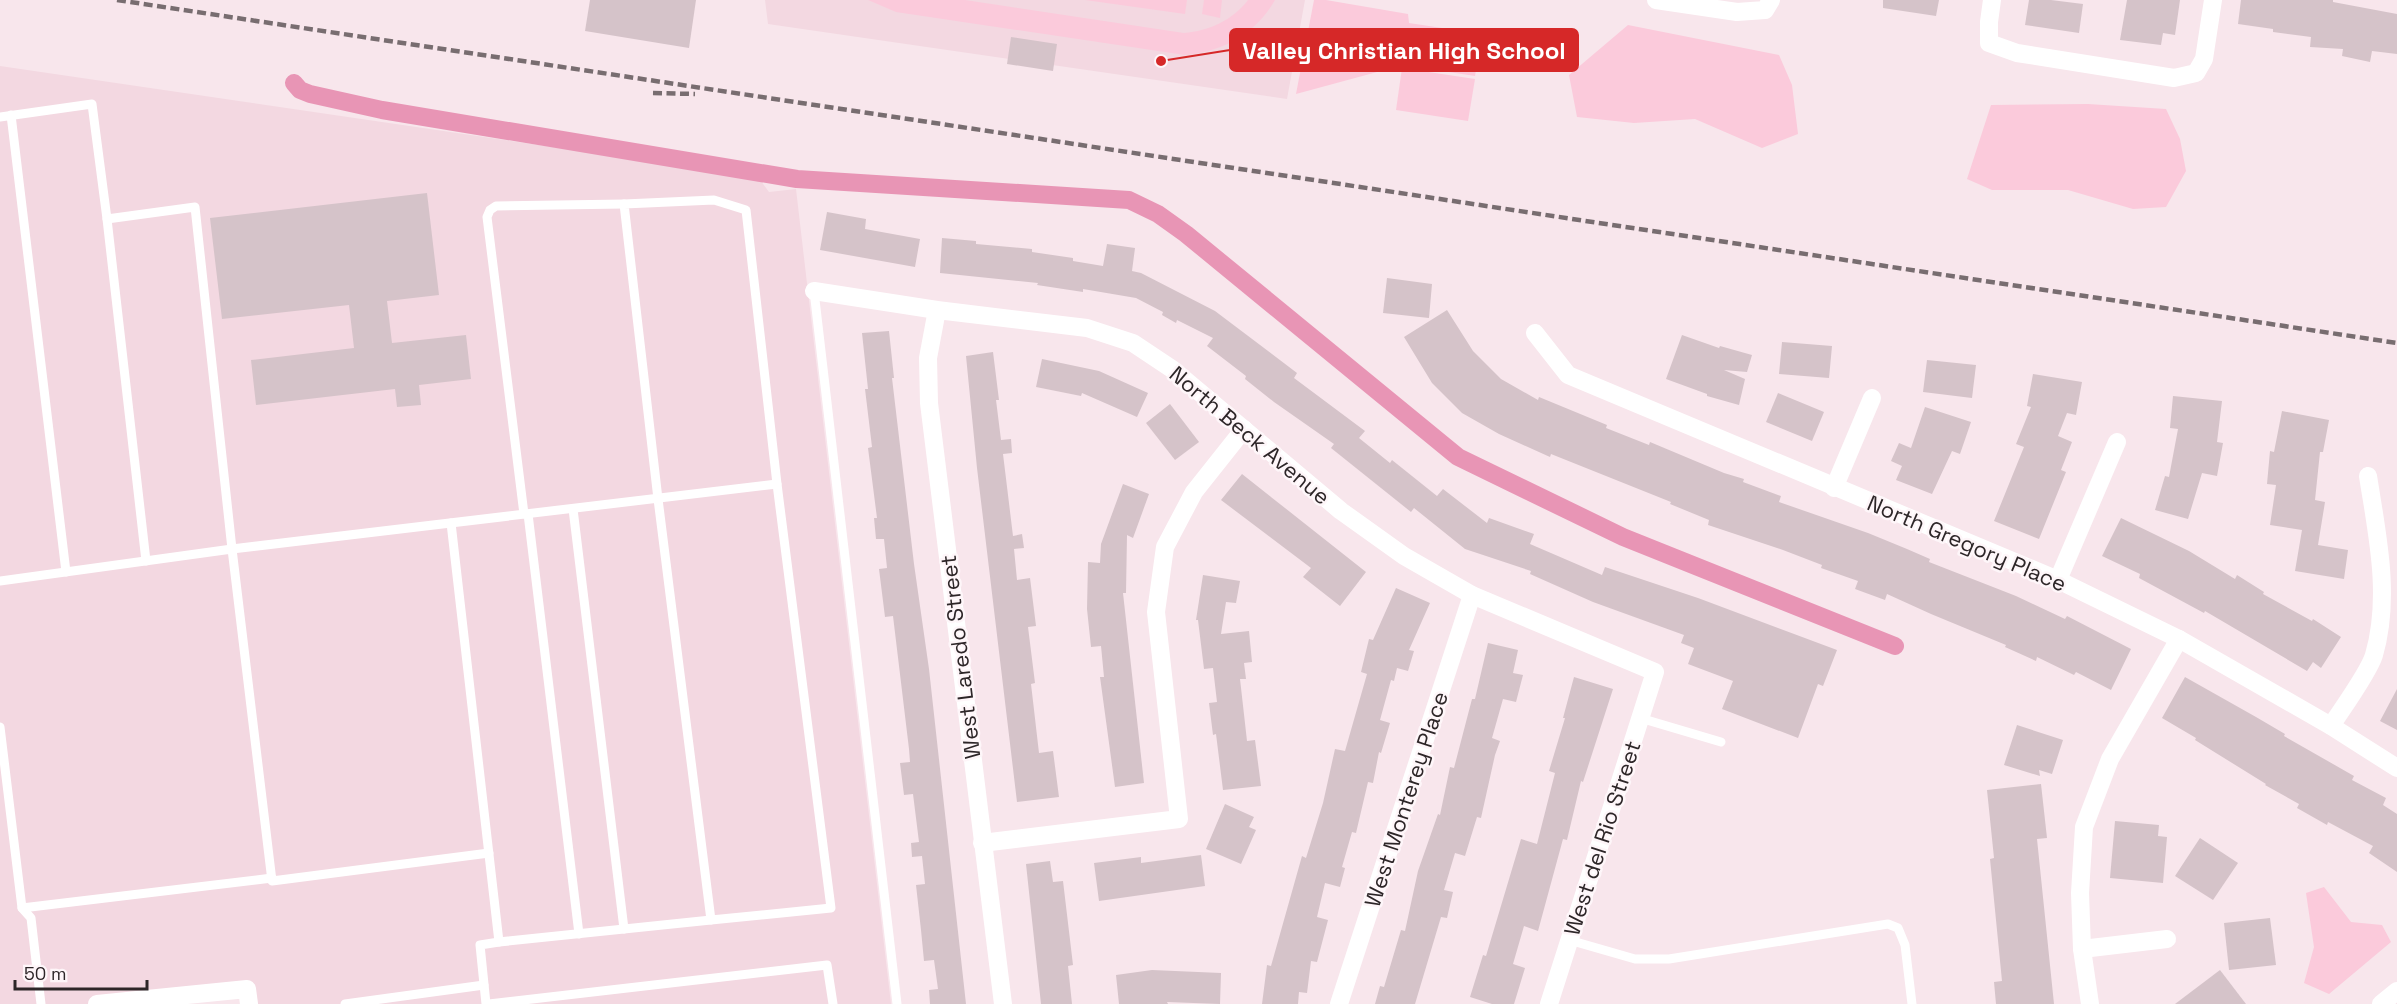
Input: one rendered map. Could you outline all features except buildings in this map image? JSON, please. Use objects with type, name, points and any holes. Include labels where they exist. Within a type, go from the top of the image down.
[{"type":"street","points":[[1656,0],[1737,12],[1768,5]]},
{"type":"street","points":[[1992,0],[1989,43],[2017,53],[2174,78],[2196,73],[2204,59],[2213,0]]},
{"type":"street","name":"North Beck Avenue","points":[[814,291],[937,310],[1087,328],[1133,344],[1172,369],[1359,524],[1404,556],[1472,595],[1655,672]]},
{"type":"street","name":"West Laredo Street","points":[[937,310],[928,358],[929,403],[1003,1004]]},
{"type":"street","name":"North Gregory Place","points":[[1535,333],[1568,375],[2058,580],[2179,639],[2331,726],[2397,768]]},
{"type":"street","points":[[1834,488],[1872,398]]},
{"type":"street","points":[[982,843],[1179,819],[1156,612],[1165,547],[1194,492],[1244,429]]},
{"type":"street","points":[[2058,580],[2117,442]]},
{"type":"street","points":[[2331,726],[2374,657],[2382,607],[2380,553],[2368,476]]},
{"type":"street","name":"West Monterey Place","points":[[1339,1004],[1472,595]]},
{"type":"street","points":[[2090,1004],[2082,949],[2080,894],[2084,827],[2110,759],[2179,639]]},
{"type":"street","name":"West del Rio Street","points":[[1549,1004],[1655,672]]},
{"type":"street","points":[[2082,949],[2167,939]]},
{"type":"street","points":[[97,1004],[247,989],[249,1004]]},
{"type":"street","points":[[2381,1004],[2397,991]]},
{"type":"lane","points":[[0,117],[92,104],[146,561]]},
{"type":"lane","points":[[11,115],[66,572]]},
{"type":"lane","points":[[579,934],[487,217],[490,210],[496,206],[714,200],[746,210],[777,484],[831,908],[480,945],[484,985],[488,1004],[826,964],[833,1004]]},
{"type":"lane","points":[[624,204],[711,920]]},
{"type":"lane","points":[[106,219],[195,207],[232,549],[272,878]]},
{"type":"lane","points":[[814,291],[897,1004]]},
{"type":"lane","points":[[0,581],[232,549],[777,484]]},
{"type":"lane","points":[[573,509],[624,929]]},
{"type":"lane","points":[[451,523],[499,942]]},
{"type":"lane","points":[[1641,718],[1721,742]]},
{"type":"lane","points":[[0,727],[22,908],[31,918],[41,1004]]},
{"type":"lane","points":[[22,908],[489,853]]},
{"type":"lane","points":[[1569,940],[1635,959],[1670,958],[1888,924],[1898,928],[1905,945],[1912,1004]]},
{"type":"lane","points":[[345,1004],[484,985]]},
{"type":"shaded area","points":[[765,0],[1305,0],[1287,99],[768,24]]},
{"type":"shaded area","points":[[868,0],[965,0],[1184,33],[1202,30],[1228,19],[1248,0],[1275,0],[1258,23],[1237,39],[1212,50],[1185,55],[896,12]]},
{"type":"shaded area","points":[[1085,0],[1187,0],[1185,14]]},
{"type":"shaded area","points":[[1204,0],[1222,0],[1220,18],[1202,14]]},
{"type":"shaded area","points":[[1314,0],[1408,14],[1409,23],[1482,34],[1475,76],[1403,65],[1296,94]]},
{"type":"shaded area","points":[[1628,25],[1779,55],[1792,85],[1798,134],[1762,148],[1695,119],[1634,123],[1577,117],[1569,75]]},
{"type":"shaded area","points":[[0,66],[758,177],[769,192],[796,189],[891,1004],[249,1004],[247,989],[98,1004],[0,1004]]},
{"type":"shaded area","points":[[1402,68],[1475,79],[1468,121],[1396,110]]},
{"type":"shaded area","points":[[2088,104],[2166,109],[2180,139],[2186,171],[2166,207],[2133,209],[2068,190],[1992,190],[1967,179],[1991,105]]},
{"type":"shaded area","points":[[2324,887],[2351,922],[2382,925],[2391,942],[2329,994],[2304,983],[2314,947],[2306,893]]},
{"type":"waterway","points":[[294,83],[300,90],[310,94],[382,110],[797,179],[1129,200],[1158,214],[1186,234],[1458,457],[1623,537],[1895,646]]},
{"type":"railway","points":[[117,0],[2397,343]]},
{"type":"railway","points":[[653,93],[695,94]]},
{"type":"place","name":"Valley Christian High School","points":[[1161,61]]}]
